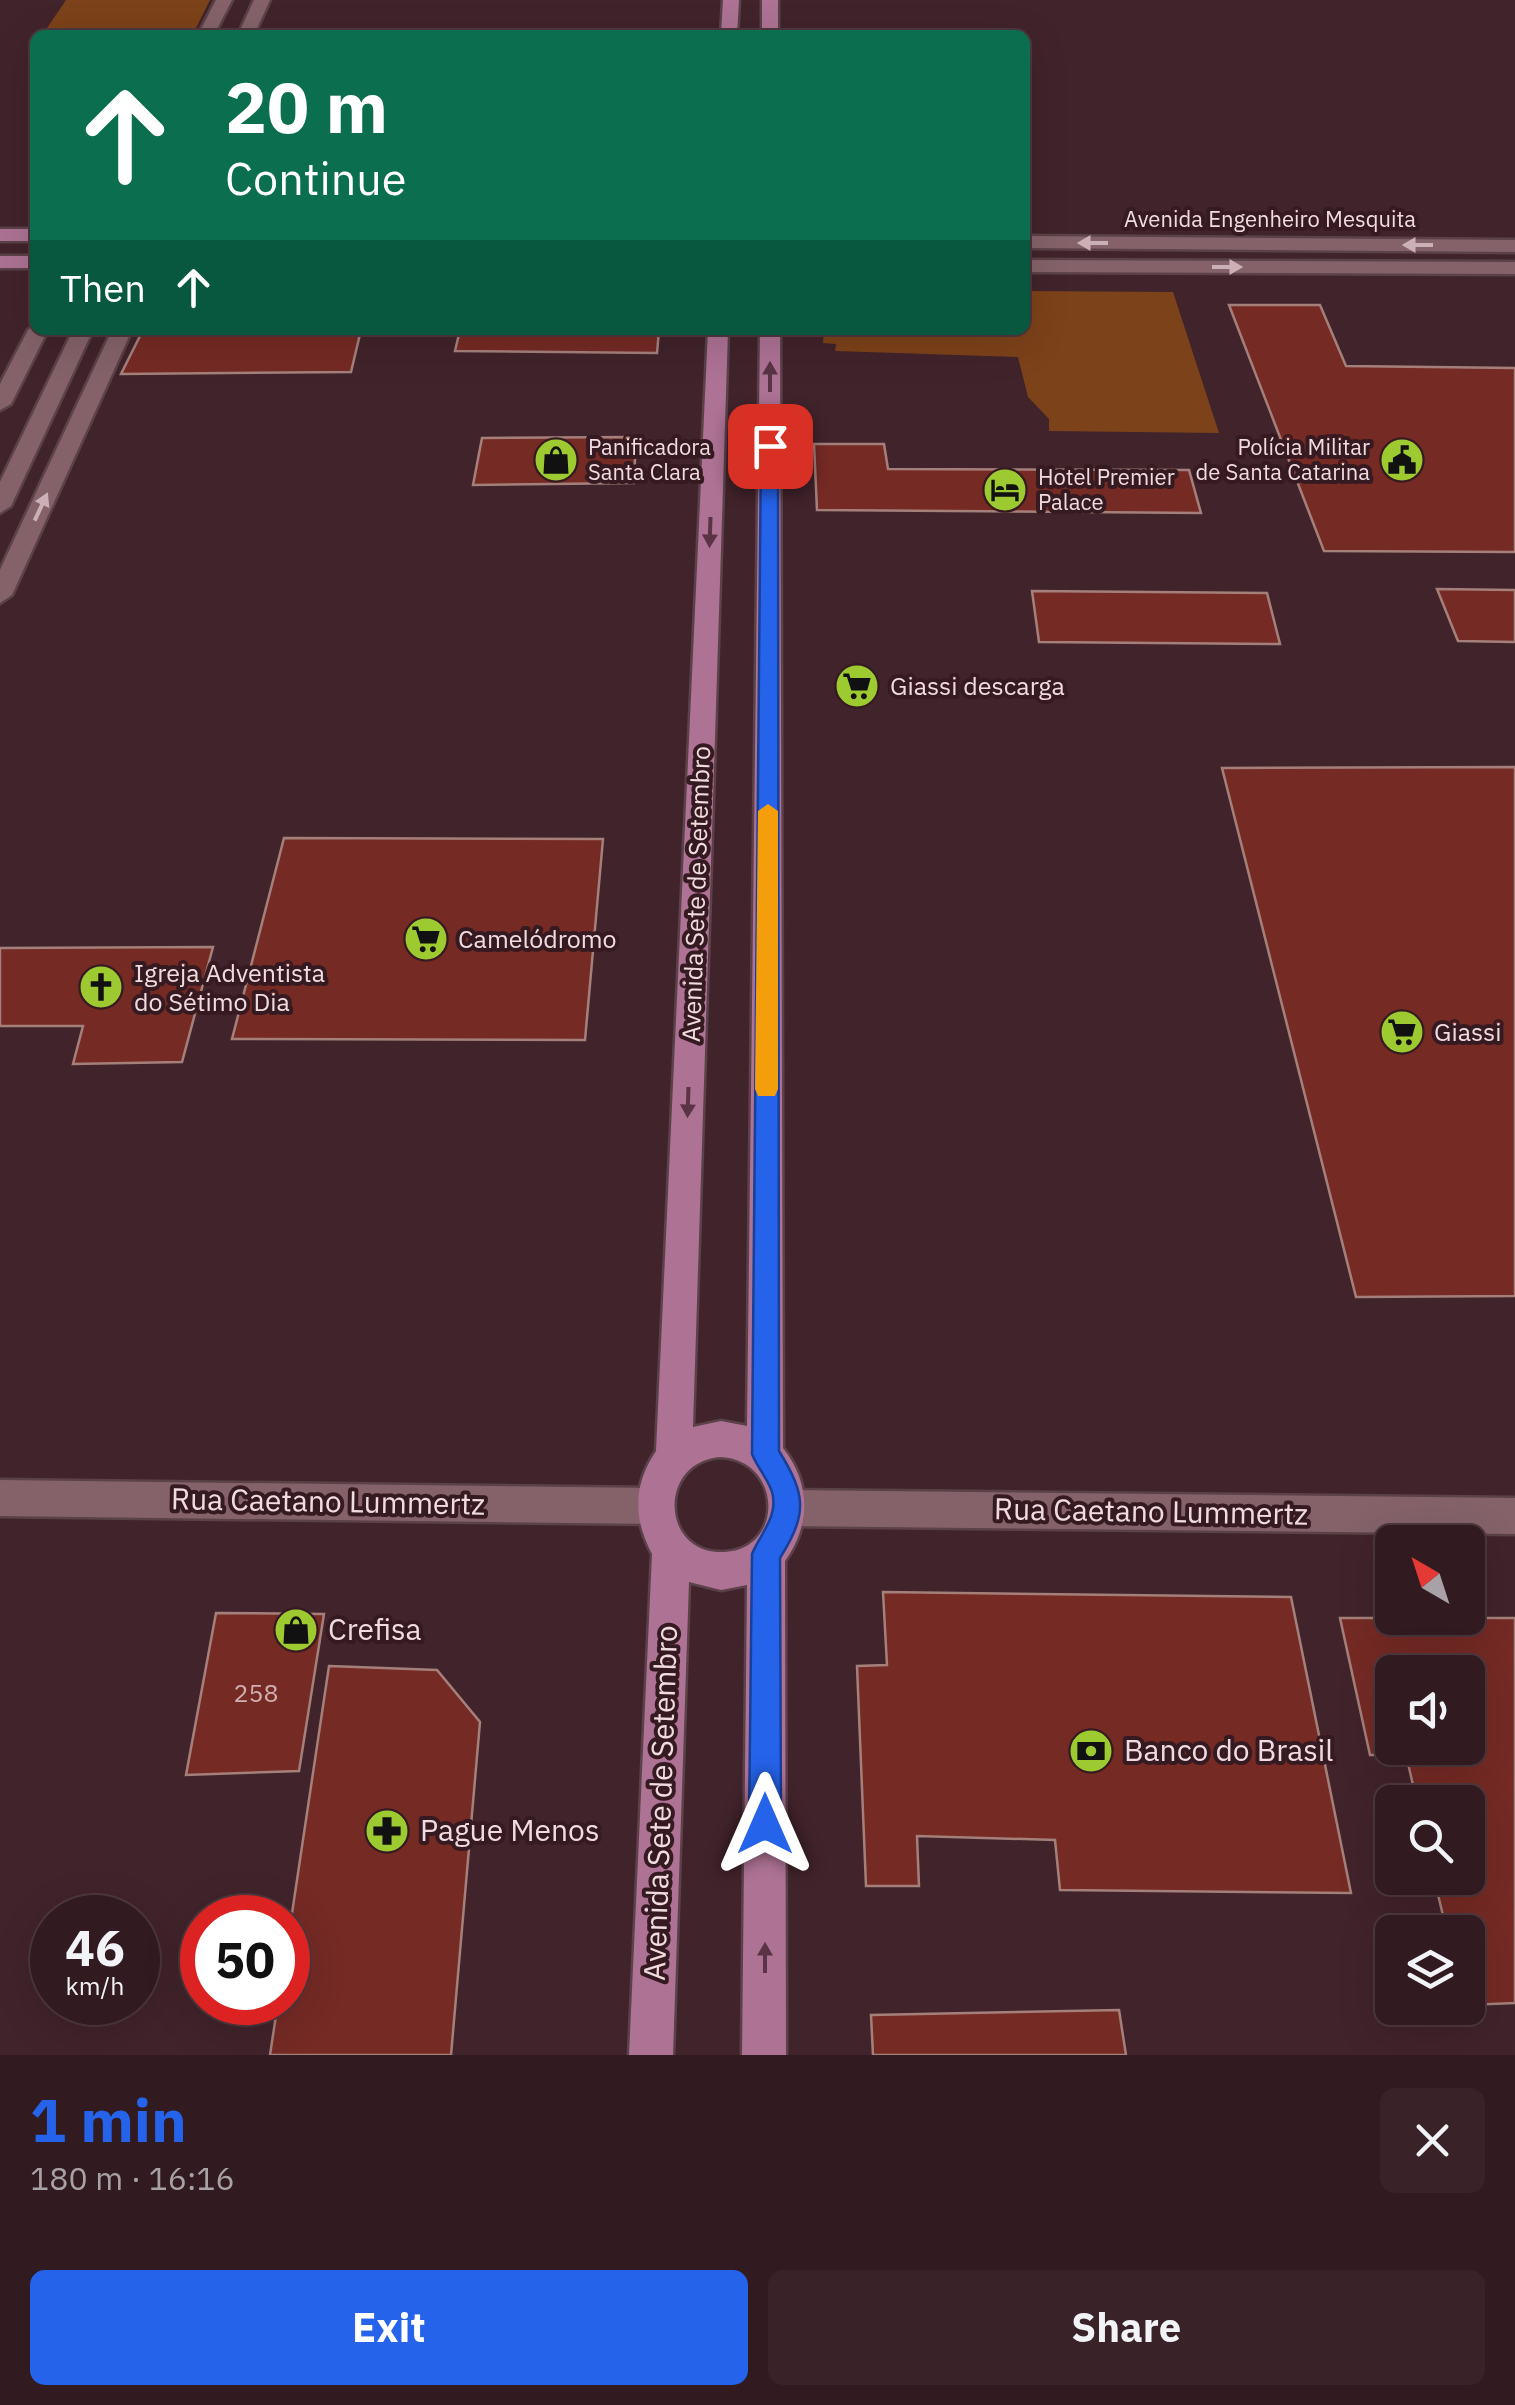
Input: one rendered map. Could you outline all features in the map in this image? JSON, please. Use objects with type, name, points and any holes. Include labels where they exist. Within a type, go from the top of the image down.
[{"type":"main road","points":[[729,30],[730,0]]},
{"type":"main road","points":[[770,0],[770,30]]},
{"type":"main road","points":[[0,234],[30,235]]},
{"type":"main road","points":[[0,262],[30,262]]},
{"type":"main road","name":"Avenida Sete de Setembro","points":[[674,1458],[718,335]]},
{"type":"main road","points":[[764,2055],[766,1554],[784,1525],[787,1508],[786,1488],[765,1454],[770,335]]},
{"type":"main road","points":[[765,1454],[730,1438],[710,1439],[674,1458],[657,1488],[655,1506],[657,1522],[671,1550],[687,1564],[707,1571],[728,1572],[766,1554]]},
{"type":"main road","name":"Avenida Sete de Setembro","points":[[651,2055],[671,1550]]},
{"type":"street","points":[[209,30],[224,0]]},
{"type":"street","points":[[248,30],[262,0]]},
{"type":"street","name":"Avenida Engenheiro Mesquita","points":[[1030,242],[1515,246]]},
{"type":"street","name":"Avenida Engenheiro Mesquita","points":[[1030,266],[1515,268]]},
{"type":"street","points":[[0,404],[35,335]]},
{"type":"street","points":[[0,506],[82,335]]},
{"type":"street","points":[[0,595],[120,335]]},
{"type":"street","name":"Rua Caetano Lummertz","points":[[0,1498],[655,1506]]},
{"type":"street","name":"Rua Caetano Lummertz","points":[[787,1508],[1515,1516]]},
{"type":"shaded area","points":[[66,0],[210,0],[196,28],[47,28]]},
{"type":"shaded area","points":[[1030,291],[1173,292],[1219,433],[1049,431],[1049,419],[1028,397],[1018,357],[835,351],[836,344],[823,343],[824,335],[1030,335]]},
{"type":"building","name":"Polícia Militar de Santa Catarina","points":[[1229,305],[1320,305],[1346,366],[1515,368],[1515,552],[1324,551]]},
{"type":"building","points":[[140,335],[360,335],[351,372],[121,374]]},
{"type":"building","points":[[459,335],[659,335],[657,353],[455,351]]},
{"type":"building","name":"Panificadora Santa Clara","points":[[636,437],[634,483],[473,485],[482,438]]},
{"type":"building","name":"Hotel Premier Palace","points":[[814,444],[884,444],[888,469],[1189,470],[1201,513],[817,510]]},
{"type":"building","points":[[1437,589],[1515,590],[1515,642],[1458,641]]},
{"type":"building","points":[[1032,591],[1267,593],[1280,644],[1039,642]]},
{"type":"building","name":"Giassi","points":[[1515,767],[1515,1296],[1356,1297],[1222,768]]},
{"type":"building","name":"Camelódromo","points":[[284,838],[603,839],[585,1040],[232,1039]]},
{"type":"building","name":"Igreja Adventista do Sétimo Dia","points":[[213,947],[182,1062],[73,1064],[83,1026],[0,1026],[0,948]]},
{"type":"building","name":"Banco do Brasil","points":[[883,1592],[1291,1597],[1351,1893],[1060,1890],[1055,1840],[917,1836],[919,1886],[866,1886],[857,1666],[887,1665]]},
{"type":"building","points":[[216,1613],[324,1614],[299,1771],[186,1775]]},
{"type":"building","points":[[1340,1618],[1375,1618],[1375,1635],[1485,1635],[1485,1618],[1515,1618],[1515,2003],[1485,2004],[1485,1915],[1443,1915],[1438,1895],[1485,1895],[1485,1785],[1413,1785],[1408,1765],[1485,1765],[1485,1655],[1375,1655],[1375,1755],[1370,1755]]},
{"type":"building","name":"Pague Menos","points":[[329,1666],[437,1670],[480,1722],[451,2055],[270,2055],[275,2025],[310,2025],[310,1895],[295,1895]]},
{"type":"building","points":[[1119,2010],[1126,2055],[873,2055],[871,2015]]},
{"type":"slow traffic","points":[[767,1089],[768,811]]},
{"type":"place","name":"Panificadora Santa Clara","points":[[556,460]]},
{"type":"place","name":"Polícia Militar de Santa Catarina","points":[[1402,460]]},
{"type":"place","name":"Hotel Premier Palace","points":[[1005,490]]},
{"type":"place","name":"Giassi descarga","points":[[857,686]]},
{"type":"place","name":"Camelódromo","points":[[426,939]]},
{"type":"place","name":"Igreja Adventista do Sétimo Dia","points":[[101,987]]},
{"type":"place","name":"Giassi","points":[[1402,1032]]},
{"type":"place","name":"Crefisa","points":[[296,1630]]},
{"type":"place","name":"Banco do Brasil","points":[[1091,1751]]},
{"type":"place","name":"Pague Menos","points":[[387,1831]]},
{"type":"route","points":[[765,1824],[766,1554],[784,1525],[787,1508],[786,1488],[765,1454],[770,446]]}]
